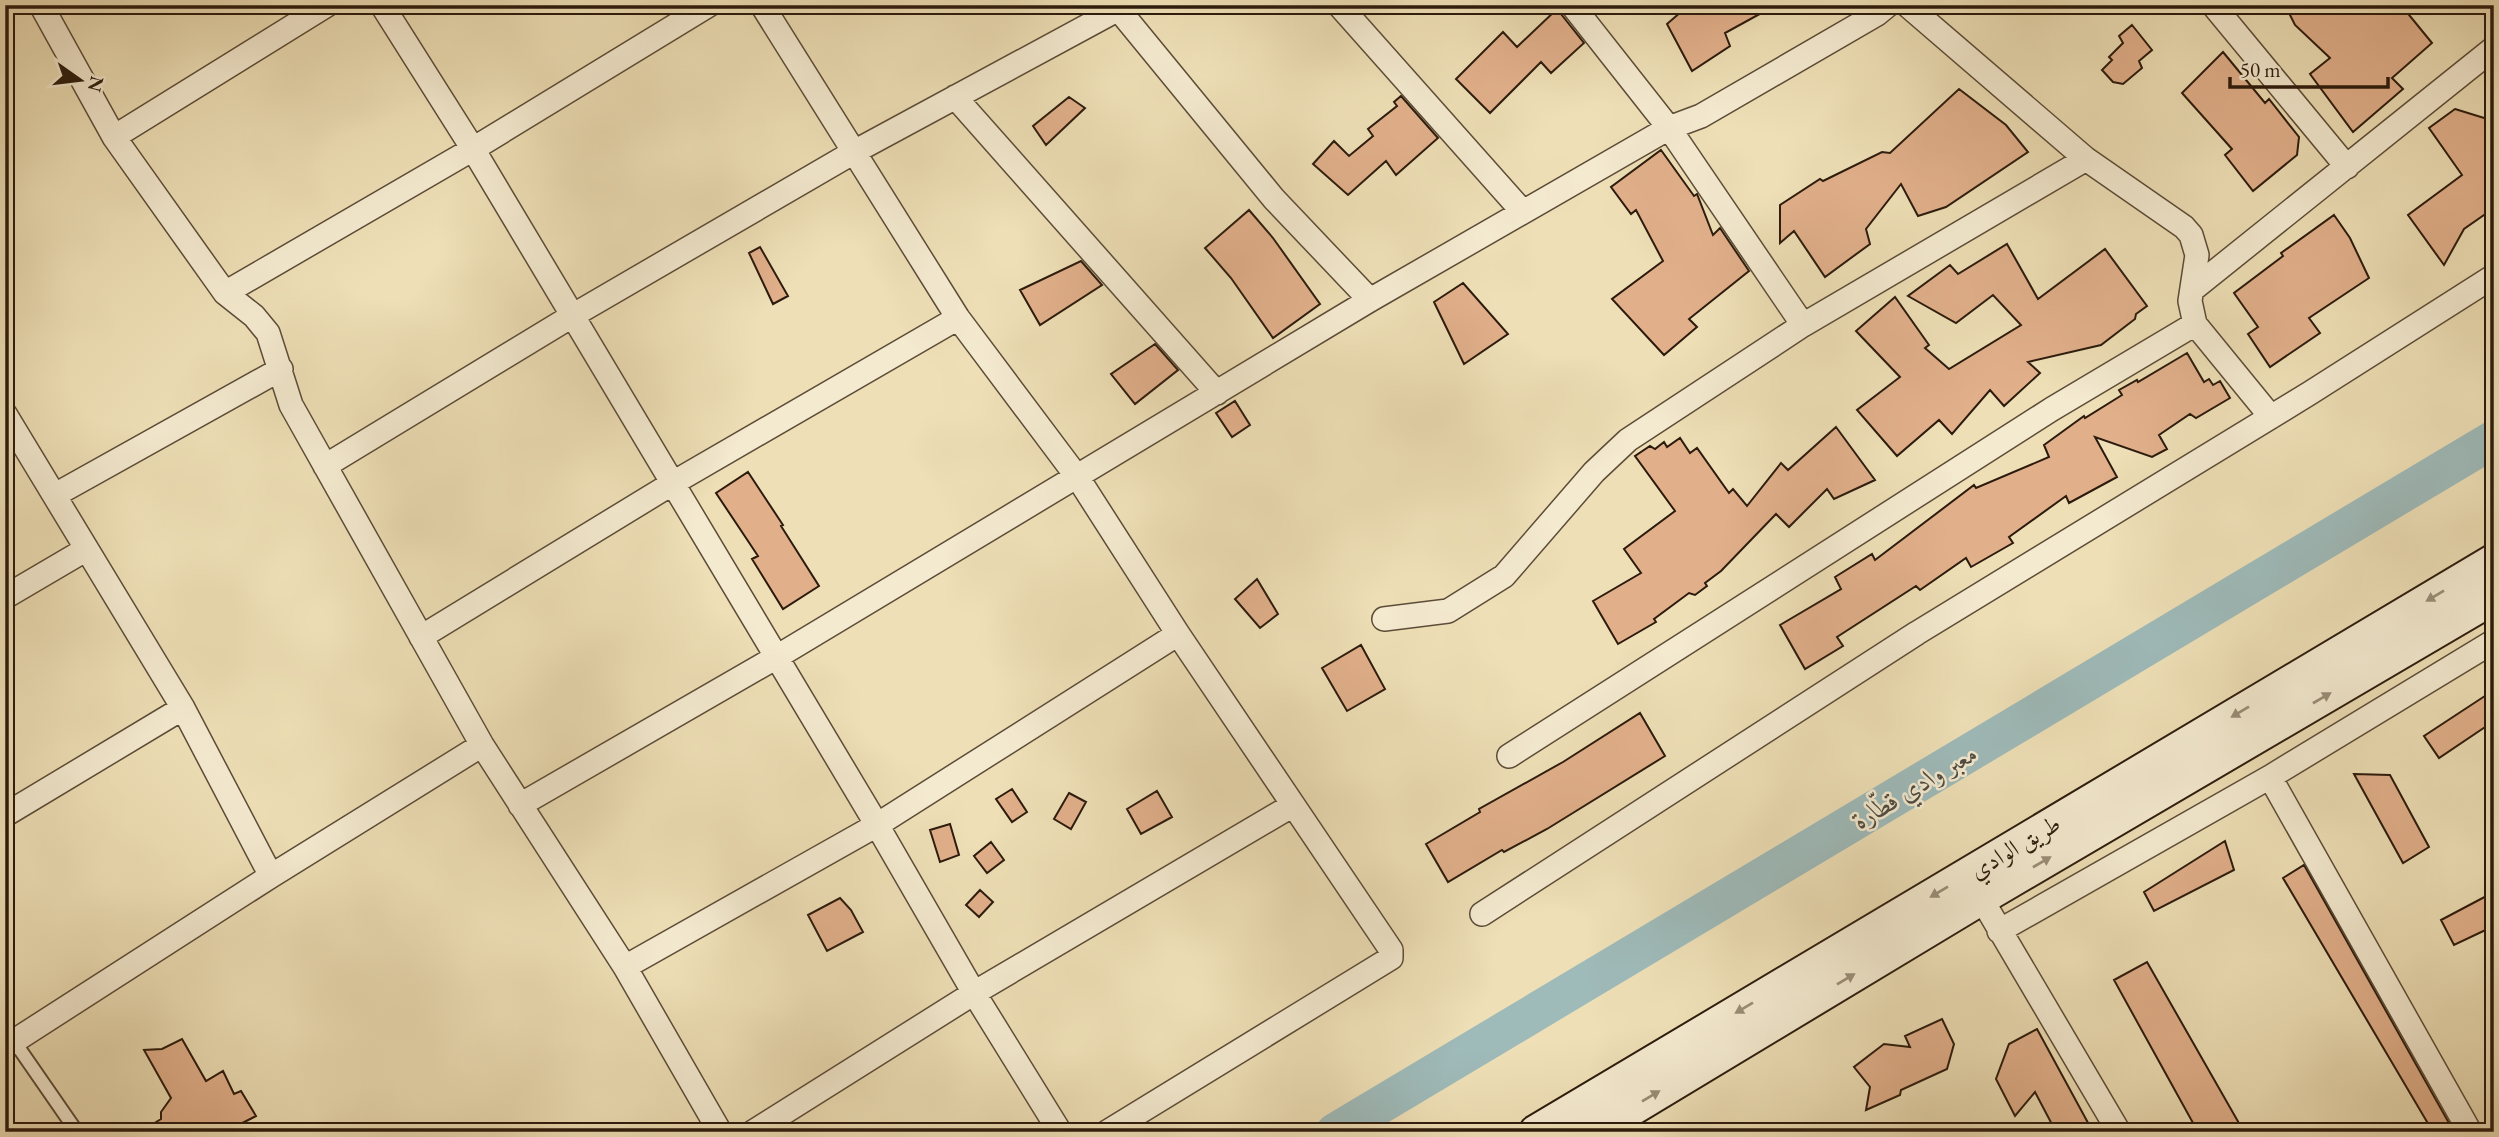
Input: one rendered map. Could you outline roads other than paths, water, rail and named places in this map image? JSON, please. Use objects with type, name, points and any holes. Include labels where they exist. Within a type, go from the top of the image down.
[{"type":"main road","name":"طريق الوادي","points":[[1597,1123],[2494,561]]},
{"type":"main road","name":"طريق الوادي","points":[[1546,1129],[1597,1123],[2494,597]]},
{"type":"street","points":[[41,5],[114,137],[225,293],[254,316],[268,332],[291,405],[482,745],[625,968],[720,1132]]},
{"type":"street","points":[[114,137],[327,5]]},
{"type":"street","points":[[382,5],[473,149],[877,825],[974,993],[1060,1132]]},
{"type":"street","points":[[225,293],[473,149],[709,5]]},
{"type":"street","points":[[762,5],[958,317],[1078,478],[1178,634],[1391,950],[1391,958],[1107,1132]]},
{"type":"street","points":[[1339,5],[1523,212]]},
{"type":"street","points":[[1572,5],[1669,128],[1803,325]]},
{"type":"street","points":[[520,805],[775,658],[1078,478],[1370,300],[1669,128],[1701,116],[1877,14],[1888,5]]},
{"type":"street","points":[[1907,5],[2086,159],[2184,227],[2191,235],[2197,255],[2190,301],[2195,324],[2270,417]]},
{"type":"street","points":[[2213,5],[2347,167]]},
{"type":"street","points":[[325,466],[572,316],[854,152],[1123,7],[1274,198],[1370,300]]},
{"type":"street","points":[[2192,290],[2494,48]]},
{"type":"street","points":[[955,97],[1217,393]]},
{"type":"street","points":[[1384,619],[1448,611],[1504,576],[1594,472],[1628,440],[1803,325],[2086,159]]},
{"type":"street","points":[[1482,914],[1917,633],[2494,276]]},
{"type":"street","points":[[421,637],[673,483],[958,317]]},
{"type":"street","points":[[1509,756],[2052,409],[2195,324]]},
{"type":"street","points":[[55,495],[281,369]]},
{"type":"street","points":[[5,414],[183,708],[271,876]]},
{"type":"street","points":[[5,597],[85,550]]},
{"type":"street","points":[[625,968],[877,825],[1178,634]]},
{"type":"street","points":[[1999,931],[2270,777],[2494,641]]},
{"type":"street","points":[[5,815],[183,708]]},
{"type":"street","points":[[9,1044],[482,745]]},
{"type":"street","points":[[2270,777],[2470,1132]]},
{"type":"street","points":[[753,1132],[974,993],[1293,805]]},
{"type":"street","points":[[1981,898],[2119,1132]]},
{"type":"lane","points":[[9,1044],[77,1132]]},
{"type":"waterway","name":"معبر وادي قطّارة","points":[[1335,1132],[2494,439]]}]
